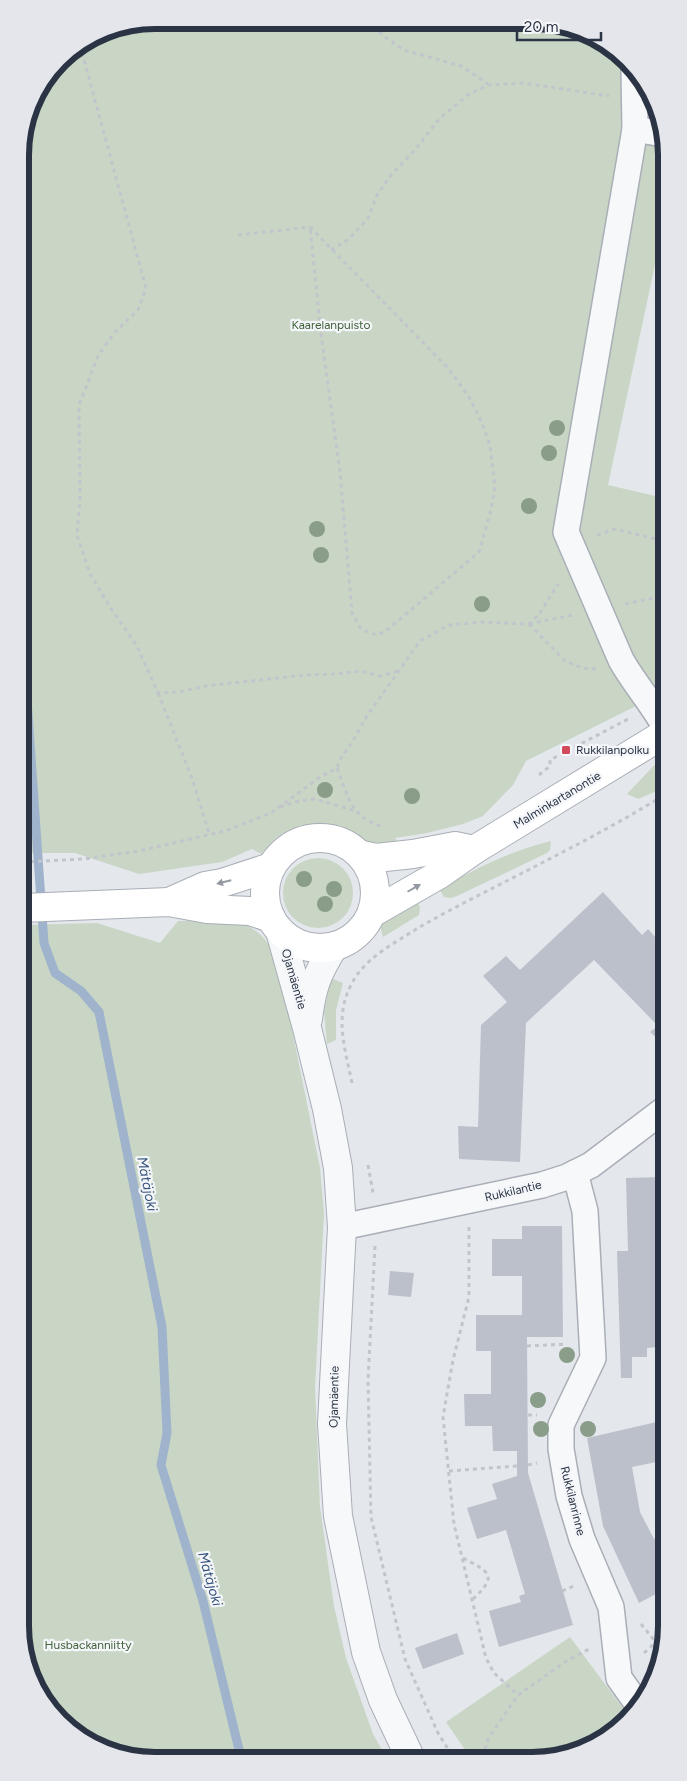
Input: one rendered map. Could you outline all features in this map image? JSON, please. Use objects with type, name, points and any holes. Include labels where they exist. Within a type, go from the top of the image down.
[{"type":"main road","name":"Malminkartanontie","points":[[372,913],[440,874],[474,850],[658,738]]},
{"type":"main road","points":[[29,908],[169,902],[207,909],[250,911],[275,924],[291,940],[305,946],[320,948],[334,946],[347,942],[357,934],[366,924],[376,901],[374,876],[362,855],[350,845],[336,839],[321,837],[305,839],[291,845],[279,854],[271,867],[265,884],[265,902],[275,924]]},
{"type":"main road","points":[[362,855],[376,858],[413,854],[455,846],[474,850]]},
{"type":"main road","points":[[169,902],[205,886],[222,883],[271,867]]},
{"type":"street","points":[[634,81],[635,129],[566,532],[621,660],[658,715]]},
{"type":"street","points":[[635,129],[656,133]]},
{"type":"street","name":"Ojamäentie","points":[[275,924],[307,1028],[327,1109],[338,1168],[342,1227],[332,1424],[338,1516],[366,1652],[383,1700],[408,1752]]},
{"type":"street","name":"Ojamäentie","points":[[307,1028],[311,994],[318,973],[334,946]]},
{"type":"street","name":"Rukkilantie","points":[[342,1227],[542,1185],[567,1178],[591,1165],[658,1114]]},
{"type":"street","name":"Rukkilanrinne","points":[[575,1173],[585,1211],[593,1358],[561,1425],[561,1449],[569,1496],[582,1539],[610,1607],[619,1678],[634,1699]]},
{"type":"path","points":[[376,29],[404,50],[461,66],[489,85]]},
{"type":"path","points":[[82,52],[146,288],[138,310],[114,333],[98,356],[79,405],[80,498],[77,535],[90,574],[137,646],[158,693],[192,778],[209,834]]},
{"type":"path","points":[[331,250],[349,239],[368,218],[378,195],[391,175],[414,151],[440,118],[469,94],[489,85],[523,83],[634,100]]},
{"type":"path","points":[[310,227],[449,369],[469,397],[490,445],[495,487],[491,510],[479,552],[386,631],[376,635],[361,629],[352,614],[340,472],[321,334],[310,227]]},
{"type":"path","points":[[238,235],[310,227]]},
{"type":"path","points":[[29,862],[84,859],[139,851],[225,831],[271,813],[320,777],[337,768],[341,758],[367,716],[420,641],[449,625],[481,622],[529,624],[540,613],[587,538],[615,529],[658,540]]},
{"type":"path","points":[[158,693],[180,692],[205,686],[296,676],[361,671],[380,676],[399,671]]},
{"type":"path","points":[[550,760],[658,716]]},
{"type":"path","points":[[354,1093],[341,1029],[342,1014],[347,994],[360,971],[391,945],[441,915],[557,856],[658,798]]},
{"type":"path","points":[[276,809],[299,801],[314,799],[356,812]]},
{"type":"path","points":[[367,1161],[379,1220],[375,1252],[368,1380],[372,1516],[405,1659],[438,1733],[450,1752]]},
{"type":"path","points":[[469,1225],[468,1297],[452,1360],[443,1417],[448,1471],[454,1524],[486,1658],[494,1673],[518,1695]]},
{"type":"path","points":[[527,1346],[543,1345]]},
{"type":"path","points":[[448,1471],[517,1466]]},
{"type":"path","points":[[462,1558],[480,1566],[489,1580],[486,1587],[472,1600]]},
{"type":"path","points":[[639,1622],[657,1644]]},
{"type":"path","points":[[484,1752],[488,1739],[518,1695],[568,1660],[614,1638]]},
{"type":"green space","name":"Kaarelanpuisto","points":[[146,29],[532,29],[557,31],[581,38],[609,55],[632,78],[641,92],[649,106],[657,138],[658,250],[608,485],[658,497],[658,695],[526,761],[513,785],[483,816],[463,824],[427,833],[395,838],[400,847],[374,845],[347,830],[324,823],[287,831],[277,837],[261,854],[252,849],[222,862],[139,874],[75,853],[29,853],[29,146],[38,106],[50,85],[66,66],[85,50],[106,38],[130,31]]},
{"type":"green space","points":[[658,761],[658,791],[638,799],[627,794]]},
{"type":"green space","points":[[551,841],[550,850],[547,853],[457,896],[444,897],[439,889],[507,855]]},
{"type":"green space","points":[[318,858],[331,861],[343,868],[350,880],[353,893],[350,906],[343,918],[331,925],[318,928],[305,925],[293,918],[286,906],[283,893],[286,880],[293,868],[305,861]]},
{"type":"green space","points":[[416,899],[420,907],[419,915],[383,937],[380,925],[388,917]]},
{"type":"green space","name":"Husbackanniitty","points":[[217,920],[241,923],[259,933],[268,943],[278,960],[320,1168],[324,1214],[315,1388],[320,1507],[334,1606],[346,1658],[373,1734],[383,1752],[155,1752],[130,1750],[114,1746],[85,1731],[66,1715],[46,1689],[38,1675],[33,1659],[29,1626],[29,925],[97,923],[160,943],[178,921]]},
{"type":"green space","points":[[331,978],[343,983],[336,1010],[336,1040],[327,1044],[324,1011]]},
{"type":"green space","points":[[570,1637],[625,1711],[604,1729],[581,1743],[549,1751],[467,1752],[446,1722]]},
{"type":"building","points":[[603,892],[642,935],[648,929],[658,940],[658,1026],[594,960],[526,1023],[520,1162],[459,1159],[458,1126],[478,1127],[481,1025],[507,1002],[483,976],[506,956],[520,970]]},
{"type":"building","points":[[658,1026],[658,1039],[650,1032]]},
{"type":"building","points":[[658,1177],[658,1259],[655,1259],[656,1285],[658,1285],[658,1347],[647,1348],[647,1357],[632,1357],[632,1378],[621,1378],[617,1251],[628,1251],[626,1178]]},
{"type":"building","points":[[522,1226],[562,1226],[563,1337],[527,1337],[528,1473],[573,1625],[499,1647],[489,1611],[521,1602],[519,1596],[525,1594],[506,1530],[477,1539],[467,1508],[497,1499],[492,1484],[517,1476],[517,1451],[493,1451],[492,1426],[465,1426],[464,1394],[491,1394],[491,1351],[476,1351],[476,1315],[522,1315],[522,1276],[492,1276],[492,1239],[522,1239]]},
{"type":"building","points":[[390,1271],[414,1273],[411,1297],[388,1295]]},
{"type":"building","points":[[658,1422],[658,1462],[632,1467],[640,1512],[654,1539],[658,1536],[658,1593],[639,1603],[603,1526],[587,1438]]},
{"type":"building","points":[[457,1633],[464,1654],[423,1669],[415,1648]]},
{"type":"waterway","name":"Mätäjoki","points":[[29,728],[44,943],[55,973],[81,991],[99,1012],[162,1327],[167,1433],[161,1465],[203,1601],[240,1752]]},
{"type":"place","name":"Rukkilanpolku","points":[[566,750]]}]
